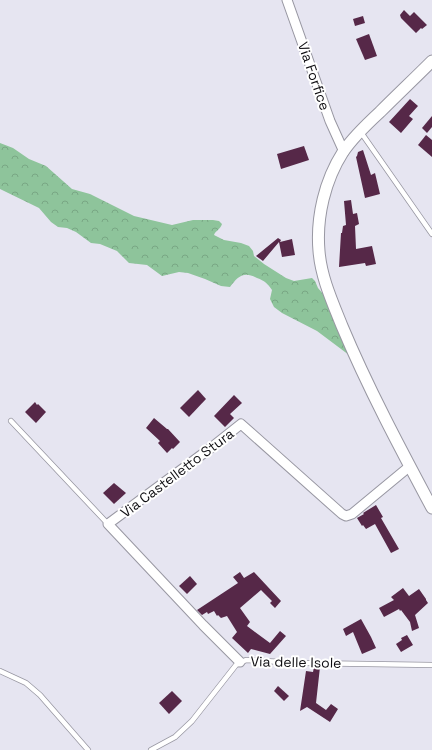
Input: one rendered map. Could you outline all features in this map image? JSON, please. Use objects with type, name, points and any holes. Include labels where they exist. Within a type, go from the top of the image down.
[{"type":"street","name":"Via Forfice","points":[[287,0],[330,121],[344,152]]},
{"type":"street","points":[[432,61],[360,131],[344,152],[326,189],[321,208],[318,231],[322,272],[328,293],[370,387],[432,508]]},
{"type":"street","name":"Via Castelletto Stura","points":[[240,662],[108,524],[212,448],[241,424],[346,516],[352,514],[410,466]]},
{"type":"lane","points":[[360,131],[432,234]]},
{"type":"lane","points":[[12,421],[108,524]]},
{"type":"lane","name":"Via delle Isole","points":[[151,750],[175,737],[192,721],[236,665],[246,660],[303,663],[432,664]]},
{"type":"lane","points":[[0,671],[26,684],[40,694],[88,750]]},
{"type":"green space","points":[[0,143],[13,148],[29,159],[46,166],[72,189],[90,194],[134,216],[172,225],[193,220],[219,221],[222,224],[214,235],[224,240],[249,246],[253,251],[254,256],[286,278],[294,281],[312,278],[315,281],[318,288],[324,295],[349,355],[317,331],[282,313],[274,307],[270,299],[272,290],[266,282],[260,279],[245,275],[239,277],[230,287],[221,286],[188,273],[179,272],[162,276],[147,265],[129,263],[117,251],[100,244],[91,243],[76,232],[67,228],[58,227],[51,222],[39,208],[0,189]]},
{"type":"building","points":[[404,10],[410,16],[414,12],[427,25],[416,33],[401,18],[400,15]]},
{"type":"building","points":[[363,16],[365,23],[355,26],[353,19]]},
{"type":"building","points":[[369,34],[377,56],[365,60],[356,39]]},
{"type":"building","points":[[410,99],[418,106],[409,116],[413,119],[401,133],[389,122]]},
{"type":"building","points":[[432,116],[432,127],[427,133],[422,128]]},
{"type":"building","points":[[426,135],[432,140],[432,157],[418,145]]},
{"type":"building","points":[[304,146],[309,160],[281,169],[277,154]]},
{"type":"building","points":[[363,150],[371,175],[375,173],[380,194],[365,198],[356,157],[358,152]]},
{"type":"building","points":[[351,200],[353,214],[357,213],[359,224],[355,226],[356,249],[372,246],[376,264],[366,266],[365,263],[339,267],[341,233],[343,226],[346,225],[344,201]]},
{"type":"building","points":[[278,238],[281,240],[280,242],[292,239],[295,255],[282,257],[279,242],[263,261],[256,256]]},
{"type":"building","points":[[198,390],[206,399],[189,417],[180,408]]},
{"type":"building","points":[[234,395],[242,403],[230,414],[234,418],[225,427],[214,416]]},
{"type":"building","points":[[35,402],[46,412],[36,423],[25,412]]},
{"type":"building","points":[[154,418],[168,429],[180,442],[167,453],[158,443],[160,441],[146,428]]},
{"type":"building","points":[[114,483],[126,493],[114,504],[103,493]]},
{"type":"building","points":[[376,505],[383,517],[381,518],[399,549],[391,553],[375,524],[366,529],[357,518]]},
{"type":"building","points":[[240,572],[244,578],[254,572],[281,601],[275,608],[270,603],[272,601],[261,590],[240,608],[250,622],[247,626],[270,643],[280,631],[286,636],[270,654],[251,649],[248,653],[232,638],[237,632],[227,616],[221,618],[218,615],[217,616],[214,611],[208,614],[207,612],[202,615],[197,610],[238,583],[233,577]]},
{"type":"building","points":[[190,576],[197,584],[187,594],[179,586]]},
{"type":"building","points":[[403,588],[409,596],[419,589],[428,603],[415,615],[419,628],[412,631],[410,622],[401,610],[400,611],[399,609],[384,617],[379,608],[394,600],[391,597]]},
{"type":"building","points":[[361,619],[376,648],[362,654],[353,632],[346,636],[343,629]]},
{"type":"building","points":[[407,635],[413,645],[401,652],[396,644],[402,640],[401,638]]},
{"type":"building","points":[[314,667],[320,667],[316,703],[326,710],[331,704],[338,709],[330,722],[307,707],[300,711],[306,671],[313,672]]},
{"type":"building","points":[[278,686],[289,696],[284,701],[274,691]]},
{"type":"building","points":[[172,691],[182,701],[169,714],[159,703]]}]
